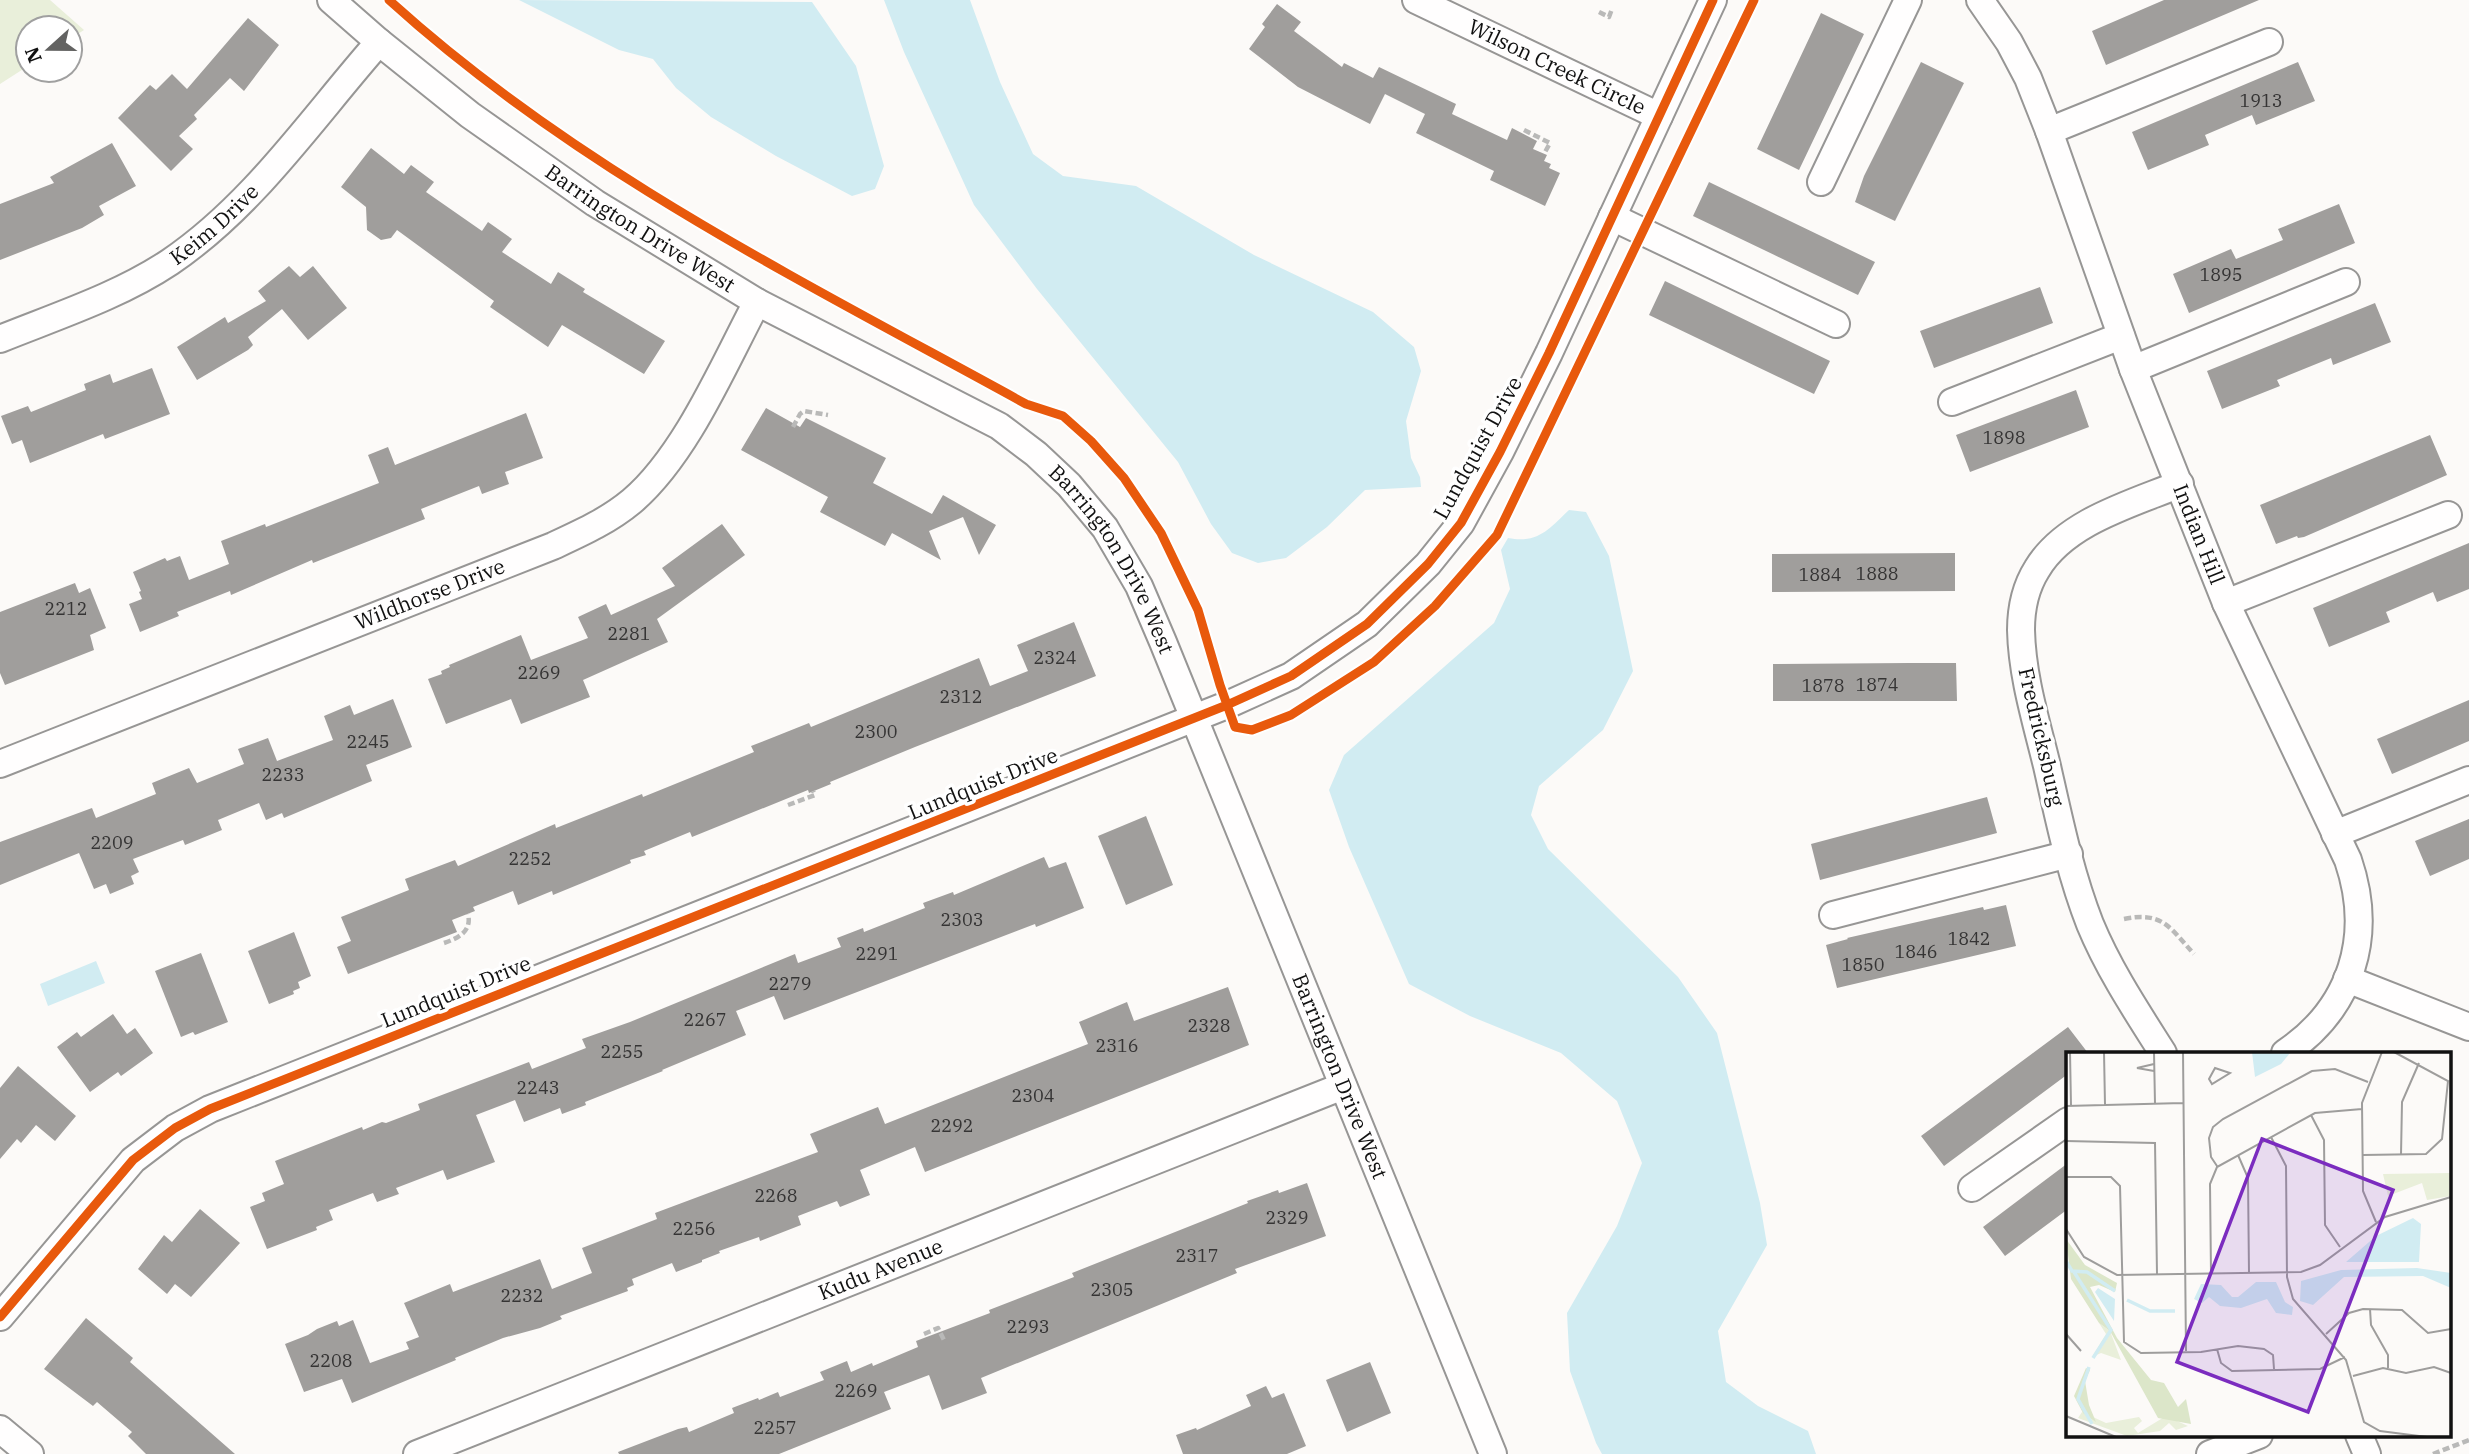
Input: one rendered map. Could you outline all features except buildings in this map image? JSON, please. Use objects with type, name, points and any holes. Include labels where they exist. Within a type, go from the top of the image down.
[{"type":"street","name":"Barrington Drive West","points":[[331,0],[379,43],[470,115],[595,203],[757,302],[999,426],[1036,454],[1060,477],[1105,528],[1139,586],[1491,1454]]},
{"type":"street","name":"Wilson Creek Circle","points":[[1416,0],[1659,116]]},
{"type":"street","name":"Lundquist Drive","points":[[0,1317],[133,1160],[175,1128],[210,1109],[1194,719],[1291,676],[1367,624],[1427,564],[1461,523],[1500,452],[1713,0]]},
{"type":"street","points":[[1821,182],[1908,0]]},
{"type":"street","name":"Indian Hill","points":[[1980,0],[2009,42],[2028,78],[2133,369],[2226,603],[2335,834],[2357,888],[2358,941],[2347,979],[2321,1024],[2286,1052]]},
{"type":"street","points":[[2049,131],[2269,41]]},
{"type":"street","name":"Keim Drive","points":[[0,339],[125,286],[169,263],[241,204],[379,43]]},
{"type":"street","points":[[1612,217],[1836,324]]},
{"type":"street","points":[[2133,369],[2346,282]]},
{"type":"street","name":"Wildhorse Drive","points":[[0,764],[553,546],[595,527],[631,501],[661,473],[687,433],[757,302]]},
{"type":"street","points":[[1952,402],[2121,336]]},
{"type":"street","name":"Fredricksburg","points":[[2163,1052],[2132,1003],[2091,926],[2068,854],[2023,661],[2022,611],[2027,589],[2048,554],[2066,538],[2092,522],[2180,484]]},
{"type":"street","points":[[2226,603],[2448,514]]},
{"type":"street","points":[[2335,834],[2469,780]]},
{"type":"street","points":[[1833,915],[2068,854]]},
{"type":"street","points":[[2347,979],[2469,1027]]},
{"type":"street","name":"Kudu Avenue","points":[[417,1454],[1343,1086]]},
{"type":"street","points":[[1972,1188],[2066,1122]]},
{"type":"street","points":[[0,1429],[30,1454]]},
{"type":"street","points":[[2210,1454],[2256,1436]]},
{"type":"street","points":[[2359,1436],[2367,1454]]},
{"type":"path","points":[[1599,12],[1609,17],[1612,9]]},
{"type":"path","points":[[1524,130],[1550,143],[1544,154]]},
{"type":"path","points":[[793,427],[804,411],[828,415]]},
{"type":"path","points":[[788,806],[815,795],[813,791]]},
{"type":"path","points":[[444,943],[458,938],[466,931],[469,925],[468,914]]},
{"type":"path","points":[[2124,919],[2142,915],[2154,917],[2168,926],[2194,954]]},
{"type":"path","points":[[923,1334],[938,1328],[944,1340]]},
{"type":"path","points":[[2433,1454],[2449,1451],[2469,1440]]},
{"type":"green space","points":[[0,0],[50,0],[66,14],[14,14],[14,75],[0,84]]},
{"type":"water","points":[[519,0],[812,2],[856,66],[884,166],[875,189],[852,196],[776,156],[711,117],[676,88],[653,59],[619,50]]},
{"type":"water","points":[[884,0],[970,0],[1000,82],[1033,154],[1063,176],[1136,186],[1254,255],[1373,312],[1414,347],[1421,371],[1406,421],[1411,458],[1420,477],[1421,487],[1365,490],[1327,527],[1286,558],[1258,563],[1232,553],[1211,524],[1178,462],[1037,289],[974,205],[904,52]]},
{"type":"water","points":[[1569,510],[1586,512],[1609,556],[1633,671],[1603,730],[1539,786],[1531,815],[1548,849],[1678,977],[1717,1033],[1760,1203],[1767,1245],[1718,1331],[1726,1382],[1758,1406],[1808,1431],[1816,1454],[1602,1454],[1570,1371],[1567,1313],[1617,1226],[1642,1163],[1617,1101],[1561,1053],[1470,1016],[1409,984],[1349,847],[1329,790],[1344,755],[1494,623],[1510,589],[1501,550],[1508,538],[1535,537],[1549,529]]},
{"type":"water","points":[[96,961],[105,983],[48,1006],[40,984]]},
{"type":"cycle path","points":[[389,0],[461,61],[536,118],[615,171],[777,268],[1026,404],[1063,416],[1091,441],[1124,478],[1161,533],[1198,610],[1235,727],[1252,730],[1291,715],[1374,662],[1435,606],[1497,535],[1754,0]]},
{"type":"cycle path","points":[[0,1317],[133,1160],[175,1128],[210,1109],[1227,705],[1291,676],[1367,624],[1428,564],[1461,523],[1549,353],[1713,0]]}]
